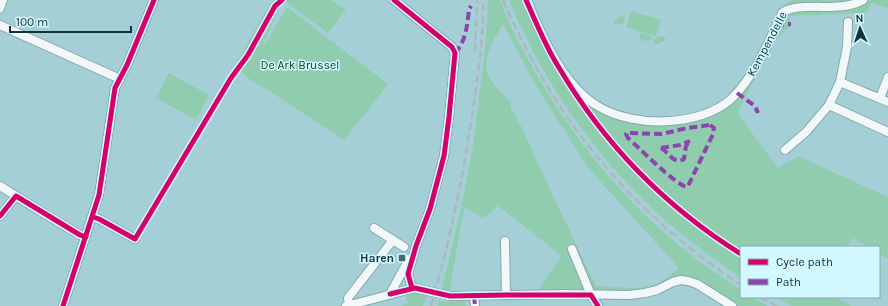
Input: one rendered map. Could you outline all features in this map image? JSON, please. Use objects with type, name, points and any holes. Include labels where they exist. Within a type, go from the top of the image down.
[{"type":"street","points":[[0,8],[3,0]]},
{"type":"street","points":[[63,306],[99,195],[105,165],[115,88],[154,0]]},
{"type":"street","points":[[394,0],[452,47],[455,52],[444,156],[430,209],[416,246],[408,274],[413,288]]},
{"type":"street","name":"Kempendelle","points":[[527,0],[539,30],[556,60],[575,87],[585,97],[604,110],[647,121],[665,122],[700,116],[714,110],[730,100],[748,81],[782,13],[787,7],[798,3],[851,4],[863,0]]},
{"type":"street","points":[[785,150],[806,132],[829,105],[840,82],[847,47],[848,22]]},
{"type":"street","points":[[0,25],[120,79]]},
{"type":"street","points":[[880,98],[888,76]]},
{"type":"street","points":[[840,82],[888,102]]},
{"type":"street","points":[[829,105],[888,132]]},
{"type":"street","points":[[0,186],[80,236],[86,237]]},
{"type":"street","points":[[0,216],[16,196]]},
{"type":"street","points":[[93,217],[135,239]]},
{"type":"street","points":[[374,228],[404,247]]},
{"type":"street","points":[[392,240],[348,298],[348,306],[413,288],[450,296],[629,295],[646,294],[672,282],[681,280],[697,284],[732,306]]},
{"type":"street","points":[[505,241],[506,295]]},
{"type":"street","points":[[390,294],[416,246]]},
{"type":"street","points":[[572,249],[591,295],[598,306]]},
{"type":"street","points":[[474,296],[475,306]]},
{"type":"green space","name":"De Ark Brussel","points":[[275,0],[282,0],[263,45],[264,46],[287,7],[388,84],[344,140],[260,85],[259,86],[234,67],[270,4]]},
{"type":"green space","points":[[331,0],[346,10],[328,33],[285,1]]},
{"type":"green space","points":[[488,0],[500,0],[519,43],[542,84],[562,115],[605,172],[629,199],[655,224],[710,269],[740,289],[740,298],[755,298],[767,306],[722,306],[691,286],[674,286],[661,293],[643,298],[623,299],[578,291],[540,290],[540,286],[562,256],[498,206],[483,218],[465,207],[450,291],[442,289],[462,204],[473,146],[485,49]],"holes":[[[503,24],[536,86],[589,169],[679,268],[658,284],[634,288],[596,286],[518,120],[510,108],[511,102],[494,85],[487,72],[486,65],[489,50]]]},
{"type":"green space","points":[[509,0],[526,0],[575,90],[633,122],[656,126],[676,125],[693,120],[732,100],[730,92],[746,74],[753,63],[780,8],[792,0],[888,0],[888,8],[871,3],[867,13],[790,16],[790,27],[781,34],[768,49],[737,113],[778,168],[798,156],[888,197],[888,259],[880,254],[880,246],[866,246],[853,238],[847,246],[740,246],[740,277],[675,229],[632,188],[610,164],[571,113],[553,86],[522,30]]},
{"type":"green space","points":[[631,11],[661,20],[656,36],[626,27]]},
{"type":"green space","points":[[621,15],[625,16],[623,24],[615,25],[614,22]]},
{"type":"green space","points":[[640,33],[651,36],[652,38],[650,40],[643,41],[639,36]]},
{"type":"green space","points":[[658,36],[664,37],[666,40],[655,45],[653,42]]},
{"type":"green space","points":[[169,73],[209,95],[196,120],[156,98]]},
{"type":"green space","points":[[414,292],[427,296],[423,306],[403,306],[408,303],[405,294]]},
{"type":"green space","points":[[776,298],[838,298],[851,306],[792,306]]},
{"type":"green space","points":[[465,300],[466,306],[438,306],[439,301],[448,302]]},
{"type":"railway","points":[[475,51],[477,0]]},
{"type":"railway","points":[[431,306],[450,233],[465,159],[480,55],[483,28],[483,0]]},
{"type":"railway","points":[[503,0],[524,44],[547,85],[572,124],[601,161],[632,195],[665,227],[702,257],[740,284]]},
{"type":"railway","points":[[762,298],[776,306]]},
{"type":"marked path","points":[[455,53],[464,38],[471,6]]},
{"type":"marked path","points":[[776,25],[791,24]]},
{"type":"marked path","points":[[737,93],[755,106],[758,113]]},
{"type":"marked path","points":[[710,125],[714,128],[713,134],[687,187],[666,173],[628,138],[626,134],[662,134],[687,128],[710,125]]},
{"type":"marked path","points":[[661,148],[674,159],[680,160],[684,159],[686,146],[690,141]]},
{"type":"marked path","points":[[661,148],[680,145],[690,141]]},
{"type":"marked path","points":[[474,296],[475,306]]},
{"type":"cycle path","points":[[63,306],[99,195],[115,88],[127,65],[154,0]]},
{"type":"cycle path","points":[[93,217],[135,239],[231,78],[248,55],[275,6],[282,0]]},
{"type":"cycle path","points":[[394,0],[452,47],[455,53],[444,156],[430,209],[416,246],[408,274],[412,288]]},
{"type":"cycle path","points":[[526,0],[553,58],[595,122],[616,147],[661,194],[686,215],[740,253]]},
{"type":"cycle path","points":[[0,216],[16,196],[80,235],[86,237]]},
{"type":"cycle path","points":[[390,294],[415,288],[450,296],[591,295],[598,306]]},
{"type":"place","name":"Haren","points":[[402,258]]}]
